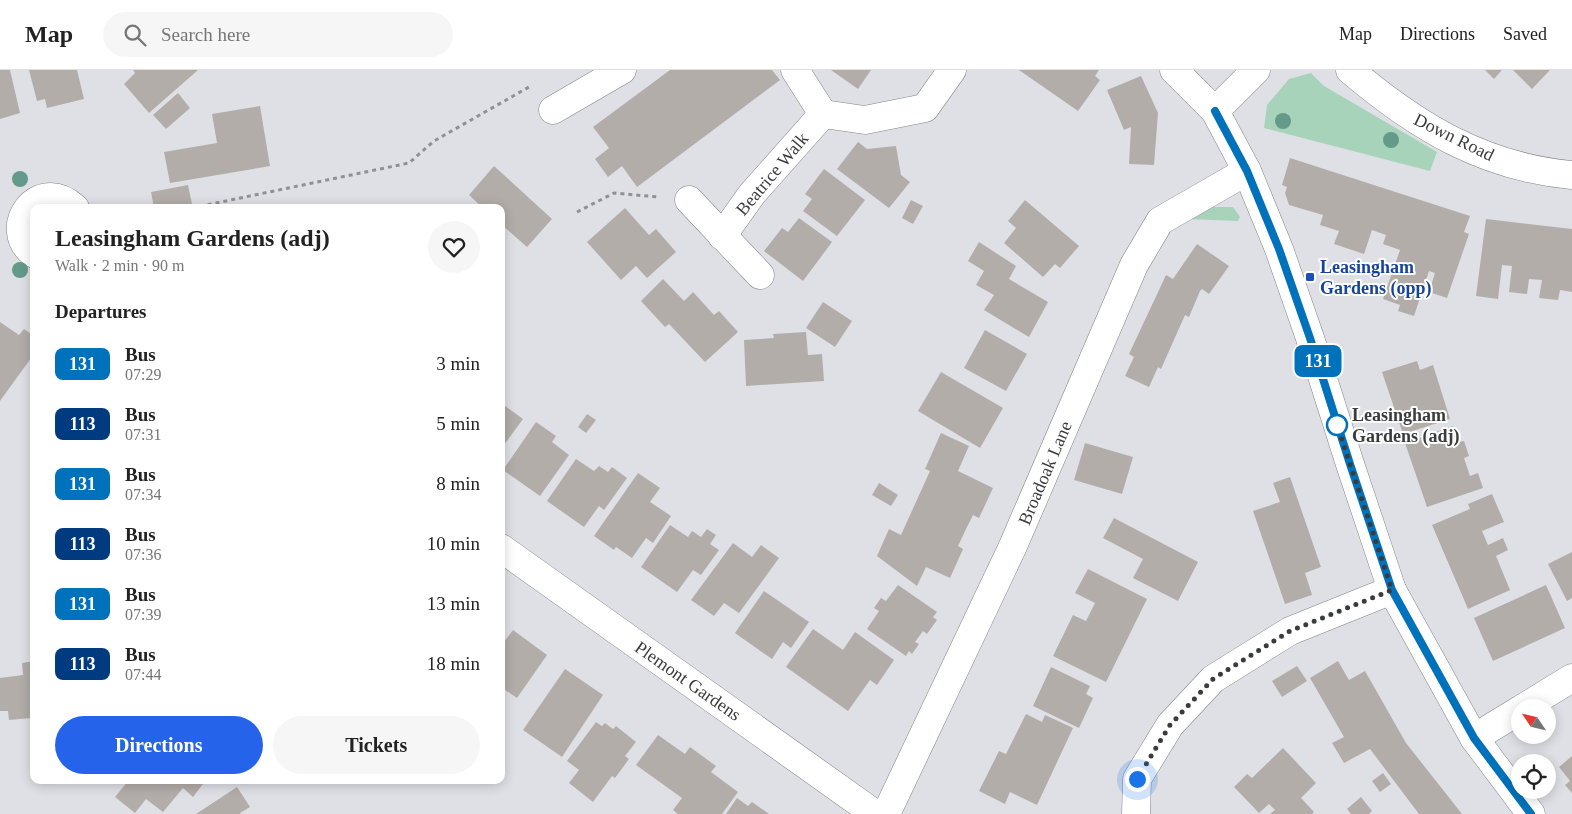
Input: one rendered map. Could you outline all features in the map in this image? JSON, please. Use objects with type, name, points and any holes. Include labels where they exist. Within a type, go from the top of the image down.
[{"type":"street","points":[[553,110],[622,70]]},
{"type":"street","points":[[795,70],[823,114],[865,120],[925,108],[952,70]]},
{"type":"street","points":[[1174,70],[1215,111],[1247,171],[1279,249],[1310,338],[1392,590],[1474,738],[1531,814]]},
{"type":"street","points":[[1215,111],[1256,70]]},
{"type":"street","name":"Down Road","points":[[1350,70],[1380,96],[1428,128],[1483,155],[1550,173],[1572,175]]},
{"type":"street","name":"Beatrice Walk","points":[[722,236],[752,194],[823,114]]},
{"type":"street","name":"Broadoak Lane","points":[[886,814],[1013,546],[1134,265],[1160,221],[1247,171]]},
{"type":"street","points":[[30,250],[24,244],[19,233],[19,221],[24,210],[33,201],[44,196],[56,196],[71,204]]},
{"type":"street","points":[[689,200],[760,276]]},
{"type":"street","name":"Plemont Gardens","points":[[505,551],[875,814]]},
{"type":"street","points":[[1136,814],[1137,779],[1170,725],[1213,679],[1290,631],[1392,590]]},
{"type":"street","points":[[1538,699],[1572,678]]},
{"type":"street","points":[[1474,738],[1511,715]]},
{"type":"path","points":[[211,204],[409,163],[434,141],[534,84]]},
{"type":"path","points":[[577,212],[614,193],[689,200]]},
{"type":"green space","points":[[1311,73],[1324,86],[1437,152],[1430,171],[1264,128],[1267,105],[1289,79]]},
{"type":"green space","points":[[1200,207],[1233,207],[1240,217],[1238,221],[1187,219]]},
{"type":"building","points":[[0,70],[10,70],[20,113],[0,119]]},
{"type":"building","points":[[29,70],[77,70],[84,99],[47,108],[45,99],[37,101]]},
{"type":"building","points":[[133,70],[198,70],[149,113],[124,84],[135,73]]},
{"type":"building","points":[[670,70],[772,70],[780,80],[637,187],[622,166],[608,177],[595,159],[609,148],[593,127]]},
{"type":"building","points":[[831,70],[871,70],[858,89]]},
{"type":"building","points":[[1019,70],[1099,70],[1095,76],[1100,80],[1078,111]]},
{"type":"building","points":[[1485,70],[1502,70],[1494,79]]},
{"type":"building","points":[[1513,70],[1550,70],[1532,89]]},
{"type":"building","points":[[1141,76],[1158,113],[1154,165],[1129,164],[1131,127],[1124,130],[1107,90]]},
{"type":"building","points":[[178,93],[190,108],[166,129],[153,115]]},
{"type":"building","points":[[260,106],[270,166],[170,183],[164,152],[217,143],[212,114]]},
{"type":"building","points":[[858,142],[867,149],[896,146],[901,175],[910,182],[889,208],[837,169]]},
{"type":"building","points":[[1290,158],[1470,216],[1464,232],[1469,234],[1447,298],[1429,292],[1435,273],[1429,271],[1414,316],[1398,311],[1400,305],[1383,299],[1400,250],[1383,244],[1386,235],[1372,230],[1364,254],[1334,244],[1339,231],[1320,225],[1323,215],[1289,205],[1285,193],[1287,187],[1282,185]]},
{"type":"building","points":[[494,166],[552,219],[527,247],[505,228],[505,204],[479,204],[469,195]]},
{"type":"building","points":[[824,169],[865,200],[837,236],[803,211],[812,199],[805,194]]},
{"type":"building","points":[[188,185],[192,204],[153,204],[151,192]]},
{"type":"building","points":[[911,200],[923,206],[913,224],[902,218]]},
{"type":"building","points":[[1025,200],[1079,246],[1060,268],[1055,264],[1043,277],[1004,243],[1016,228],[1008,221]]},
{"type":"building","points":[[625,208],[649,235],[656,229],[676,252],[647,278],[636,266],[621,280],[587,242]]},
{"type":"building","points":[[799,218],[832,242],[803,281],[764,251],[782,228],[788,232]]},
{"type":"building","points":[[1486,219],[1572,229],[1572,292],[1560,290],[1558,300],[1539,298],[1542,280],[1529,279],[1527,294],[1509,292],[1512,266],[1502,265],[1498,299],[1476,296]]},
{"type":"building","points":[[979,242],[1016,266],[1009,279],[1048,302],[1029,337],[984,310],[994,295],[976,285],[984,271],[968,261]]},
{"type":"building","points":[[1197,244],[1229,266],[1209,294],[1202,289],[1200,291],[1189,317],[1185,315],[1161,369],[1158,367],[1149,387],[1125,376],[1134,357],[1129,354],[1166,275],[1173,279]]},
{"type":"building","points":[[663,279],[684,301],[693,292],[714,315],[719,311],[738,332],[705,362],[669,324],[665,327],[641,301]]},
{"type":"building","points":[[823,302],[852,321],[835,347],[806,328]]},
{"type":"building","points":[[0,322],[19,335],[24,329],[30,333],[30,360],[0,401]]},
{"type":"building","points":[[985,330],[1027,354],[1006,391],[964,368]]},
{"type":"building","points":[[806,332],[808,355],[822,354],[824,381],[746,386],[744,340],[774,338],[773,334]]},
{"type":"building","points":[[1417,361],[1420,370],[1433,365],[1450,419],[1403,434],[1382,372]]},
{"type":"building","points":[[941,372],[1003,408],[980,448],[918,411]]},
{"type":"building","points":[[505,406],[523,419],[505,444]]},
{"type":"building","points":[[587,414],[596,420],[586,433],[578,427]]},
{"type":"building","points":[[536,422],[556,436],[552,442],[569,455],[540,496],[505,471],[505,467]]},
{"type":"building","points":[[1453,426],[1458,442],[1464,441],[1469,456],[1464,458],[1470,476],[1478,473],[1483,488],[1427,507],[1405,443]]},
{"type":"building","points":[[941,433],[969,446],[958,471],[993,488],[979,518],[973,515],[966,529],[958,546],[963,549],[950,578],[926,567],[917,586],[877,556],[889,529],[901,535],[930,471],[925,469]]},
{"type":"building","points":[[1085,443],[1133,457],[1122,494],[1074,480]]},
{"type":"building","points":[[576,459],[594,471],[599,466],[608,472],[612,467],[627,478],[604,510],[599,506],[584,527],[547,501]]},
{"type":"building","points":[[638,473],[660,488],[650,502],[671,516],[653,543],[646,538],[632,558],[616,547],[614,550],[594,536]]},
{"type":"building","points":[[1290,477],[1321,567],[1305,573],[1312,595],[1285,604],[1253,511],[1280,502],[1273,483]]},
{"type":"building","points":[[879,483],[898,495],[891,506],[872,495]]},
{"type":"building","points":[[1492,494],[1504,522],[1482,531],[1488,545],[1503,538],[1508,550],[1496,556],[1510,590],[1468,609],[1432,525],[1470,509],[1468,504]]},
{"type":"building","points":[[1114,518],[1198,562],[1178,601],[1133,578],[1143,559],[1103,538]]},
{"type":"building","points":[[670,525],[688,537],[692,531],[701,537],[707,529],[716,535],[710,544],[719,550],[701,575],[693,570],[677,592],[641,567]]},
{"type":"building","points":[[733,543],[752,557],[761,545],[779,558],[739,613],[724,603],[714,616],[691,600]]},
{"type":"building","points":[[1572,552],[1572,598],[1567,601],[1548,564]]},
{"type":"building","points":[[1088,569],[1147,599],[1106,682],[1053,656],[1073,615],[1086,621],[1095,603],[1075,593]]},
{"type":"building","points":[[898,585],[937,612],[933,617],[937,620],[927,634],[923,631],[915,642],[919,644],[912,654],[909,651],[906,656],[867,629],[879,611],[874,608],[881,598],[886,601]]},
{"type":"building","points":[[1546,585],[1565,628],[1493,661],[1474,618]]},
{"type":"building","points":[[764,591],[809,622],[791,648],[783,642],[772,659],[735,633]]},
{"type":"building","points":[[813,629],[843,650],[855,632],[894,660],[877,685],[870,680],[848,711],[786,667]]},
{"type":"building","points":[[513,630],[547,655],[517,698],[505,690],[505,641]]},
{"type":"building","points":[[1338,661],[1349,680],[1365,671],[1406,743],[1462,814],[1419,814],[1370,749],[1344,763],[1332,743],[1344,737],[1310,678]]},
{"type":"building","points":[[30,662],[30,718],[9,720],[8,711],[0,711],[0,678],[23,675],[22,663]]},
{"type":"building","points":[[1297,666],[1307,681],[1282,697],[1272,681]]},
{"type":"building","points":[[1051,667],[1090,686],[1086,694],[1093,698],[1079,728],[1033,706]]},
{"type":"building","points":[[565,669],[603,695],[562,757],[523,730]]},
{"type":"building","points":[[1026,714],[1042,722],[1045,715],[1073,728],[1037,805],[1010,792],[1005,804],[979,791],[999,751],[1006,754]]},
{"type":"building","points":[[596,722],[602,726],[605,723],[613,729],[616,726],[636,742],[625,756],[629,759],[615,778],[612,776],[593,802],[569,783],[579,770],[567,761]]},
{"type":"building","points":[[658,735],[685,754],[690,747],[716,766],[711,772],[738,792],[722,814],[678,814],[673,810],[682,798],[636,765]]},
{"type":"building","points":[[1283,748],[1316,783],[1301,798],[1314,812],[1312,814],[1270,814],[1275,810],[1269,804],[1259,813],[1234,787],[1247,774],[1252,778]]},
{"type":"building","points":[[1572,756],[1572,793],[1565,785],[1570,781],[1559,767]]},
{"type":"building","points":[[1383,773],[1391,784],[1380,792],[1372,781]]},
{"type":"building","points":[[126,784],[203,784],[193,797],[183,788],[163,812],[146,799],[135,813],[115,797]]},
{"type":"building","points":[[237,787],[250,807],[241,814],[196,814]]},
{"type":"building","points":[[1361,797],[1372,811],[1369,814],[1351,814],[1347,809]]},
{"type":"building","points":[[737,798],[748,806],[752,802],[769,814],[726,814]]},
{"type":"bus line","name":"131","points":[[1215,111],[1247,171],[1279,249],[1392,590],[1474,738],[1531,814]]},
{"type":"place","name":"Leasingham Gardens (opp)","points":[[1310,277]]},
{"type":"place","name":"Leasingham Gardens (adj)","points":[[1337,425]]},
{"type":"route","points":[[1137,779],[1170,725],[1213,679],[1290,631],[1392,590],[1337,425]]}]
